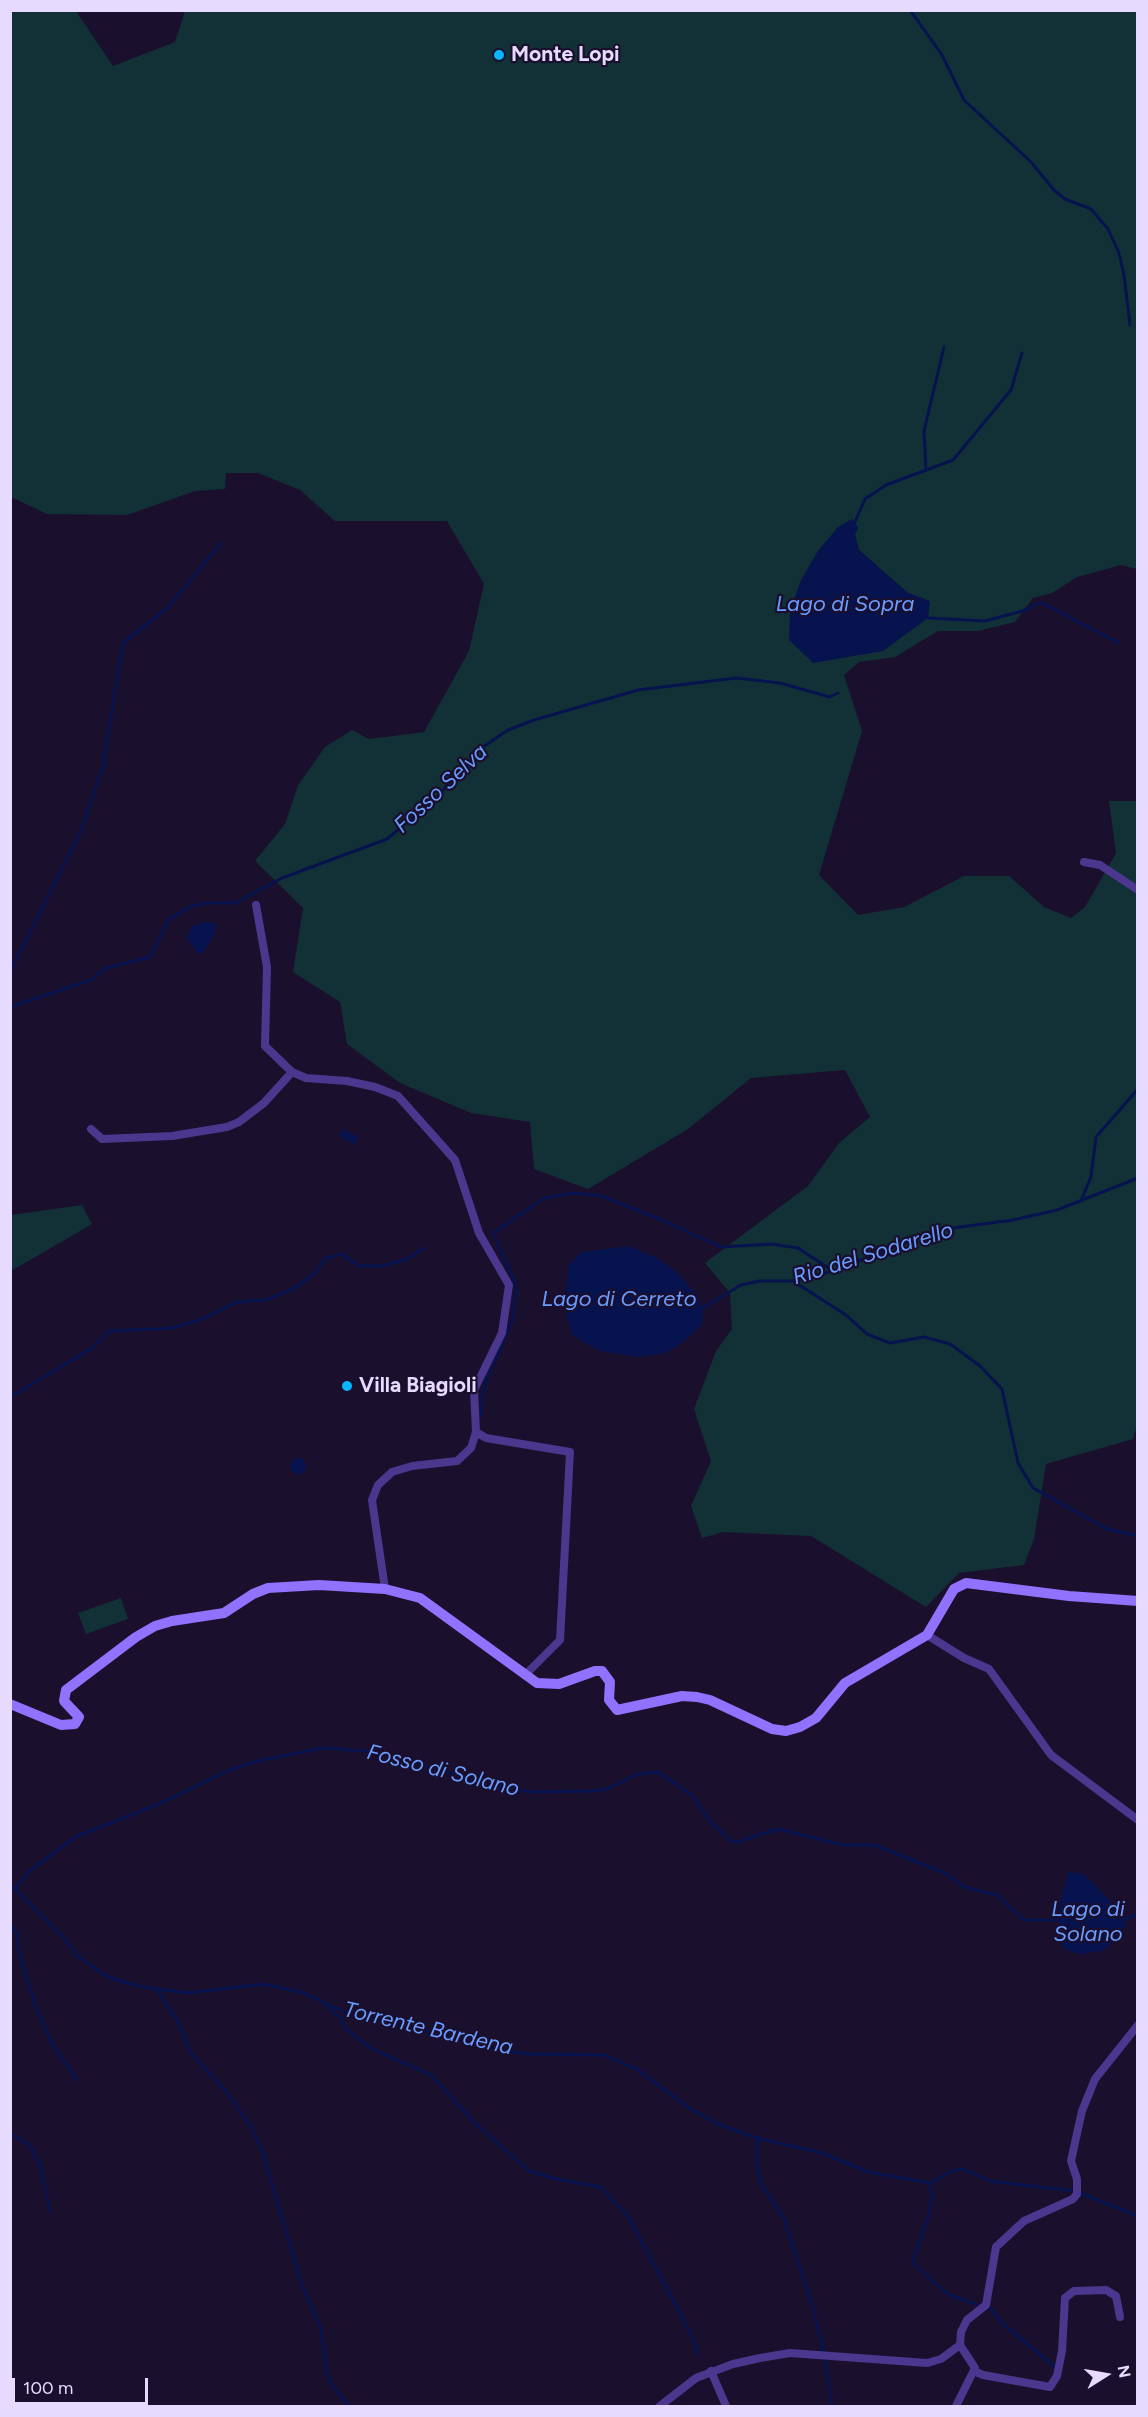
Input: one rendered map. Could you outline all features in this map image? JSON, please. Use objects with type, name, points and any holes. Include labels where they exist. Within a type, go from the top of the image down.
[{"type":"street","points":[[1084,861],[1100,865],[1137,890]]},
{"type":"street","points":[[256,905],[267,967],[266,1046],[292,1072],[306,1078],[347,1081],[375,1087],[398,1096],[455,1160],[479,1233],[509,1285],[502,1333],[474,1390],[476,1432],[471,1448],[457,1461],[412,1466],[392,1472],[378,1485],[372,1500],[385,1589]]},
{"type":"street","points":[[91,1129],[102,1139],[172,1136],[227,1127],[240,1122],[264,1103],[292,1072]]},
{"type":"street","points":[[476,1432],[486,1438],[570,1452],[560,1640],[525,1675]]},
{"type":"street","points":[[10,1704],[61,1725],[75,1724],[79,1717],[64,1701],[66,1690],[136,1636],[155,1626],[192,1616],[224,1613],[253,1594],[283,1586],[320,1585],[385,1589],[405,1593],[431,1605],[537,1683],[559,1684],[588,1672],[602,1671],[610,1682],[609,1700],[617,1710],[682,1696],[697,1697],[772,1729],[786,1731],[800,1727],[816,1718],[845,1683],[927,1635],[954,1589],[966,1583],[1068,1596],[1137,1601]]},
{"type":"street","points":[[927,1635],[964,1658],[989,1669],[1051,1755],[1137,1820]]},
{"type":"street","points":[[660,2406],[696,2378],[733,2364],[790,2353],[927,2362],[941,2360],[960,2345],[966,2320],[986,2305],[996,2247],[1024,2221],[1073,2199],[1077,2191],[1071,2161],[1082,2111],[1095,2079],[1137,2025]]},
{"type":"street","points":[[960,2345],[968,2355],[974,2371],[984,2375],[1050,2387],[1057,2376],[1062,2351],[1065,2298],[1074,2291],[1106,2290],[1116,2296],[1120,2317]]},
{"type":"street","points":[[711,2371],[726,2406]]},
{"type":"street","points":[[956,2406],[974,2371]]},
{"type":"green space","points":[[11,11],[76,11],[113,66],[175,42],[185,11],[1137,11],[1137,569],[1121,565],[1077,577],[1052,593],[1033,598],[1015,622],[978,631],[938,631],[895,657],[859,662],[844,675],[862,731],[819,875],[858,915],[904,907],[964,876],[1009,876],[1044,907],[1071,918],[1085,907],[1116,853],[1109,801],[1137,801],[1137,1424],[1133,1439],[1046,1464],[1034,1539],[1024,1565],[959,1573],[926,1607],[811,1536],[723,1532],[702,1538],[691,1506],[711,1461],[694,1409],[716,1351],[732,1329],[730,1293],[705,1263],[808,1186],[839,1143],[870,1117],[845,1070],[751,1078],[688,1129],[588,1189],[534,1169],[530,1122],[471,1113],[400,1083],[347,1044],[340,1002],[293,972],[303,908],[255,861],[285,824],[298,785],[325,747],[352,730],[369,739],[424,732],[469,651],[484,584],[447,521],[335,521],[300,490],[258,473],[226,473],[225,489],[195,491],[127,515],[47,514],[11,497]],"holes":[[[852,519],[858,527],[855,535],[859,550],[908,593],[929,601],[900,637],[883,651],[857,654]]]},
{"type":"green space","points":[[82,1205],[92,1224],[11,1271],[11,1215]]},
{"type":"green space","points":[[121,1598],[128,1619],[86,1634],[78,1613]]},
{"type":"water","name":"Lago di Sopra","points":[[852,519],[858,527],[855,535],[859,550],[908,593],[930,601],[928,618],[883,651],[813,663],[789,640],[790,611],[801,580],[818,551],[838,527]]},
{"type":"water","points":[[204,922],[216,923],[215,933],[203,953],[197,953],[186,937],[193,926]]},
{"type":"water","points":[[343,1129],[358,1137],[354,1145],[339,1136]]},
{"type":"water","name":"Lago di Cerreto","points":[[629,1246],[657,1258],[676,1272],[696,1294],[703,1308],[702,1324],[685,1341],[666,1353],[638,1357],[600,1351],[573,1336],[567,1318],[565,1296],[569,1264],[581,1252]]},
{"type":"water","points":[[298,1458],[306,1466],[298,1474],[290,1466]]},
{"type":"water","name":"Lago di Solano","points":[[1068,1872],[1084,1874],[1123,1914],[1126,1925],[1119,1938],[1102,1951],[1080,1954],[1066,1950],[1058,1941],[1058,1910]]},
{"type":"waterway","points":[[910,10],[942,55],[964,100],[1031,162],[1054,190],[1065,199],[1091,209],[1108,229],[1119,253],[1130,325]]},
{"type":"waterway","points":[[926,470],[924,431],[944,347]]},
{"type":"waterway","points":[[855,522],[865,499],[886,485],[953,460],[1011,390],[1022,353]]},
{"type":"waterway","name":"Fosso Selva","points":[[10,972],[80,833],[103,766],[123,643],[168,607],[221,543]]},
{"type":"waterway","points":[[928,618],[985,621],[1026,610],[1040,602],[1119,643]]},
{"type":"waterway","name":"Fosso Selva","points":[[10,1007],[91,980],[106,968],[150,957],[169,919],[192,906],[207,903],[235,903],[282,878],[387,839],[436,798],[480,749],[508,730],[534,720],[638,690],[736,678],[780,683],[830,697],[838,693]]},
{"type":"waterway","name":"Rio del Sodarello","points":[[1082,1198],[1091,1177],[1096,1137],[1138,1089]]},
{"type":"waterway","name":"Rio del Sodarello","points":[[703,1308],[741,1285],[759,1281],[793,1281],[833,1271],[938,1230],[1013,1220],[1057,1210],[1138,1178]]},
{"type":"waterway","points":[[481,1416],[484,1386],[513,1319],[516,1294],[514,1280],[493,1233],[544,1198],[573,1193],[602,1196],[721,1247],[772,1244],[798,1248],[833,1271]]},
{"type":"waterway","points":[[10,1397],[92,1348],[110,1331],[172,1328],[202,1319],[237,1302],[266,1300],[293,1289],[314,1274],[326,1258],[342,1254],[358,1266],[382,1266],[407,1259],[424,1248]]},
{"type":"waterway","points":[[793,1281],[846,1315],[867,1334],[890,1343],[924,1337],[950,1344],[980,1366],[1002,1389],[1018,1463],[1033,1488],[1107,1529],[1138,1536]]},
{"type":"waterway","name":"Fosso di Solano","points":[[15,1890],[28,1872],[75,1837],[161,1803],[227,1771],[257,1761],[323,1748],[379,1752],[489,1785],[531,1792],[595,1791],[607,1789],[638,1774],[658,1772],[693,1796],[708,1819],[731,1841],[737,1842],[778,1829],[843,1845],[874,1845],[945,1873],[964,1887],[997,1895],[1024,1920],[1059,1920]]},
{"type":"waterway","name":"Torrente Bardena","points":[[10,1884],[65,1939],[76,1955],[106,1976],[120,1981],[143,1987],[187,1993],[263,1984],[304,1993],[355,2017],[400,2024],[500,2050],[527,2054],[604,2055],[638,2070],[689,2108],[718,2124],[757,2138],[822,2153],[868,2172],[930,2183],[952,2171],[963,2169],[989,2181],[1075,2191],[1138,2216]]},
{"type":"waterway","name":"Fosso di Solano","points":[[1123,1920],[1138,1914]]},
{"type":"waterway","points":[[10,1923],[17,1934],[20,1957],[38,2012],[52,2044],[77,2080]]},
{"type":"waterway","points":[[157,1990],[177,2020],[191,2053],[225,2090],[252,2128],[263,2154],[302,2285],[321,2329],[327,2373],[331,2384],[349,2406]]},
{"type":"waterway","points":[[324,2003],[341,2019],[345,2028],[372,2049],[431,2075],[475,2123],[529,2171],[600,2187],[628,2216],[692,2336],[698,2354]]},
{"type":"waterway","points":[[10,2133],[30,2145],[40,2165],[50,2211]]},
{"type":"waterway","points":[[757,2138],[757,2167],[762,2185],[784,2218],[812,2305],[824,2353],[832,2406]]},
{"type":"waterway","points":[[930,2183],[932,2196],[929,2214],[913,2260],[915,2265],[949,2295],[991,2309],[1002,2323],[1056,2368]]},
{"type":"place","name":"Monte Lopi","points":[[499,55]]},
{"type":"place","name":"Villa Biagioli","points":[[347,1386]]}]
